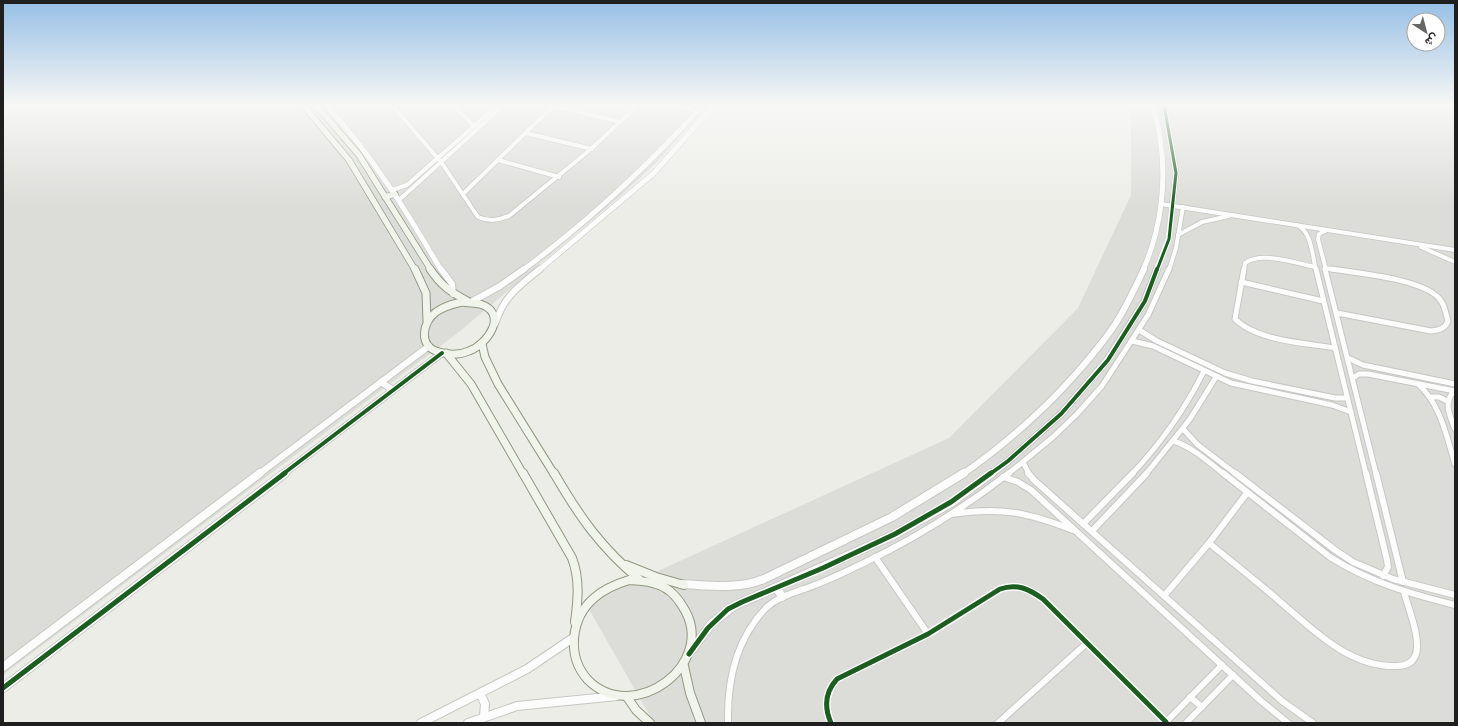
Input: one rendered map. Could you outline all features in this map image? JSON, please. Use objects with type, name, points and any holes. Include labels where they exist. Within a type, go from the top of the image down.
[{"type":"main road","points":[[332,139],[349,160],[419,276],[426,293],[427,321],[423,334],[429,346],[444,353],[471,384],[572,558],[578,578],[573,638],[576,661],[587,680],[606,693],[622,697],[649,694],[660,689],[673,679],[684,666],[689,654],[693,630],[691,618],[680,598],[662,585],[640,580],[619,583],[600,592],[585,608],[575,627]]},
{"type":"main road","points":[[345,139],[359,156],[434,277],[442,286],[453,294],[470,302],[487,307],[494,314],[495,324],[492,334],[482,344],[465,352],[444,353]]},
{"type":"main road","points":[[385,197],[393,192]]},
{"type":"main road","points":[[427,321],[442,308],[455,303],[470,302]]},
{"type":"main road","points":[[482,344],[484,353],[494,376],[594,536],[616,560],[640,580]]},
{"type":"main road","points":[[616,560],[649,574],[684,585]]},
{"type":"main road","points":[[684,666],[690,694],[701,723]]},
{"type":"main road","points":[[622,697],[650,723]]},
{"type":"street","points":[[356,139],[399,200],[442,271],[453,283],[453,294]]},
{"type":"street","points":[[421,139],[440,162],[478,217],[487,221],[495,221],[509,216],[560,177],[603,139]]},
{"type":"street","points":[[393,192],[407,185],[459,139]]},
{"type":"street","points":[[399,200],[466,139]]},
{"type":"street","points":[[463,194],[520,139]]},
{"type":"street","points":[[550,139],[592,149]]},
{"type":"street","points":[[470,302],[498,289],[548,251],[626,186],[672,139]]},
{"type":"street","points":[[495,324],[500,309],[518,286],[640,185],[685,139]]},
{"type":"street","points":[[662,585],[734,586],[760,581],[882,522],[921,501],[993,453],[1019,431],[1054,397],[1094,354],[1127,305],[1150,255],[1161,204],[1164,181],[1163,147],[1161,139]]},
{"type":"street","points":[[689,654],[704,632],[722,614],[738,604],[800,578],[896,533],[940,509],[979,483],[1013,456],[1075,400],[1109,359],[1145,299],[1158,271],[1170,232],[1174,206],[1176,183],[1175,149],[1173,139]]},
{"type":"street","points":[[498,160],[560,177]]},
{"type":"street","points":[[1164,181],[1176,183]]},
{"type":"street","points":[[1161,204],[1455,250]]},
{"type":"street","points":[[728,723],[728,693],[732,669],[746,637],[764,611],[782,597],[826,581],[875,557],[948,515],[1003,477],[1053,437],[1088,402],[1108,378],[1132,341],[1162,287],[1173,259],[1183,207]]},
{"type":"street","points":[[1178,235],[1189,227],[1204,221],[1220,217],[1239,216]]},
{"type":"street","points":[[1297,225],[1304,230],[1308,237],[1351,412],[1387,560],[1388,567],[1383,576]]},
{"type":"street","points":[[1327,230],[1319,234],[1318,239],[1403,582]]},
{"type":"street","points":[[1308,237],[1318,239]]},
{"type":"street","points":[[1406,242],[1455,262]]},
{"type":"street","points":[[548,251],[556,256]]},
{"type":"street","points":[[1315,267],[1264,257],[1254,257],[1248,259],[1245,263],[1234,317],[1240,325],[1260,334],[1335,348]]},
{"type":"street","points":[[1325,268],[1422,286],[1433,292],[1440,300],[1448,322],[1442,329],[1431,331],[1337,313]]},
{"type":"street","points":[[510,280],[518,286]]},
{"type":"street","points":[[1241,282],[1323,301]]},
{"type":"street","points":[[1139,330],[1152,339],[1217,370],[1234,376],[1330,397],[1347,398]]},
{"type":"street","points":[[1147,344],[1148,340],[1152,339]]},
{"type":"street","points":[[1132,341],[1147,344],[1204,371],[1241,386],[1337,406],[1351,412]]},
{"type":"street","points":[[3,667],[429,346]]},
{"type":"street","points":[[3,688],[444,353]]},
{"type":"street","points":[[1348,358],[1363,365],[1455,384]]},
{"type":"street","points":[[1363,365],[1362,369],[1365,374]]},
{"type":"street","points":[[1083,524],[1133,473],[1158,444],[1188,402],[1204,371]]},
{"type":"street","points":[[1353,378],[1356,375],[1365,374],[1455,391]]},
{"type":"street","points":[[1092,531],[1142,480],[1202,401],[1216,376]]},
{"type":"street","points":[[381,382],[394,390]]},
{"type":"street","points":[[1417,384],[1431,397],[1436,405],[1455,464]]},
{"type":"street","points":[[1455,391],[1447,400],[1455,429]]},
{"type":"street","points":[[1431,397],[1438,397],[1447,400]]},
{"type":"street","points":[[1182,429],[1192,441],[1344,556],[1383,576],[1455,595]]},
{"type":"street","points":[[1173,441],[1187,446],[1349,570],[1373,582],[1404,592],[1455,605]]},
{"type":"street","points":[[1187,446],[1188,443],[1192,441]]},
{"type":"street","points":[[1022,462],[1034,480],[1083,524],[1282,701],[1313,723]]},
{"type":"street","points":[[1003,477],[1026,486],[1233,675],[1288,723]]},
{"type":"street","points":[[1026,486],[1028,480],[1034,480]]},
{"type":"street","points":[[1164,596],[1209,543],[1247,493]]},
{"type":"street","points":[[948,515],[973,510],[1008,510],[1041,518],[1078,532]]},
{"type":"street","points":[[1209,543],[1333,645],[1359,659],[1378,665],[1400,667],[1410,663],[1416,656],[1417,642],[1404,592]]},
{"type":"street","points":[[875,557],[928,634]]},
{"type":"street","points":[[793,565],[800,578]]},
{"type":"street","points":[[831,723],[827,712],[826,698],[830,687],[837,679],[928,634],[1000,588],[1009,586],[1017,586],[1030,590],[1043,599],[1165,722],[1222,665]]},
{"type":"street","points":[[777,588],[782,597]]},
{"type":"street","points":[[421,723],[527,669],[573,638]]},
{"type":"street","points":[[998,723],[1087,643]]},
{"type":"street","points":[[1186,723],[1233,675]]},
{"type":"street","points":[[480,693],[486,704],[484,716]]},
{"type":"street","points":[[468,723],[484,716],[517,706],[622,697]]},
{"type":"street","points":[[1190,697],[1202,707]]},
{"type":"shaded area","points":[[3,139],[678,139],[657,162],[618,198],[459,332],[3,675]]},
{"type":"shaded area","points":[[1131,139],[1455,139],[1455,723],[654,723],[586,604],[949,438],[1078,308],[1131,195]]},
{"type":"cycle path","points":[[689,654],[712,623],[728,609],[852,555],[895,534],[951,502],[1008,461],[1061,414],[1108,360],[1145,301],[1169,239],[1176,173],[1170,139]]},
{"type":"cycle path","points":[[3,688],[442,353]]},
{"type":"cycle path","points":[[831,723],[828,717],[826,700],[829,689],[837,679],[928,634],[1000,589],[1012,586],[1017,586],[1033,592],[1043,599],[1166,722]]}]
